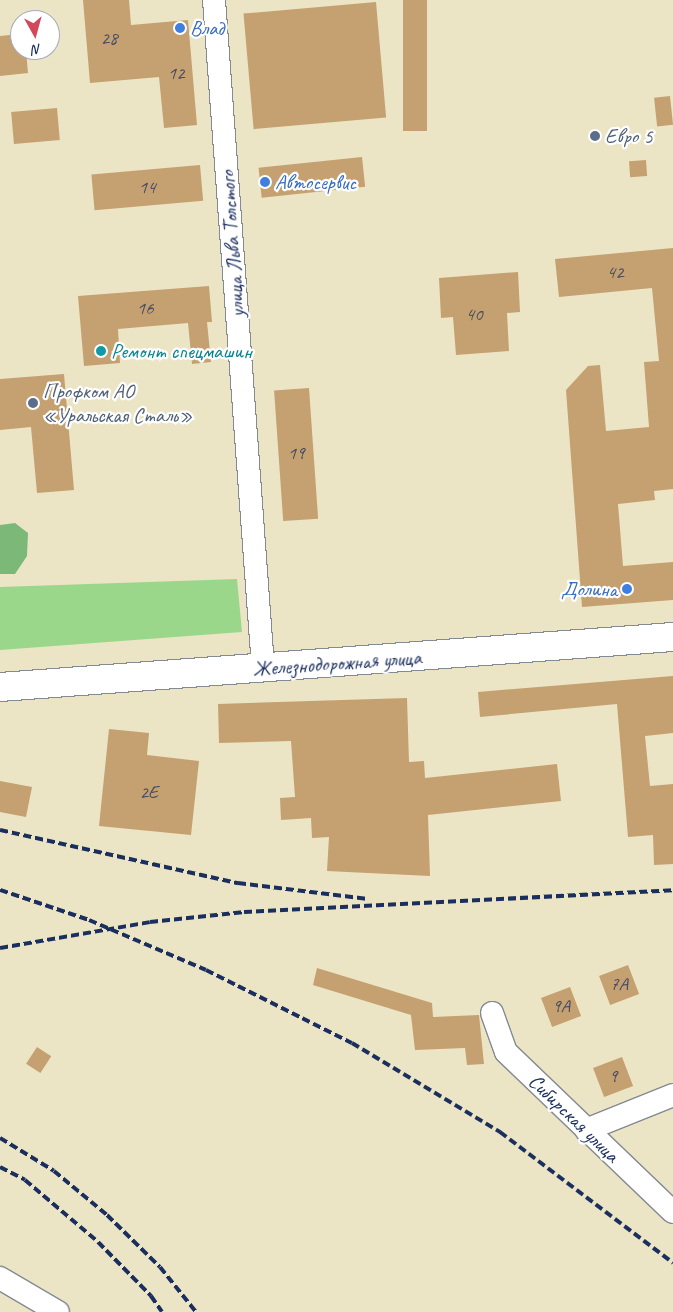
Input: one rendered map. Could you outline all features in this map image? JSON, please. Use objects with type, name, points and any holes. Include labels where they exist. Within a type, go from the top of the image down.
[{"type":"main road","name":"Железнодорожная улица","points":[[0,687],[673,637]]},
{"type":"street","name":"улица Льва Толстого","points":[[214,0],[263,668]]},
{"type":"street","name":"Сибирская улица","points":[[492,1013],[506,1052],[673,1212]]},
{"type":"street","points":[[586,1130],[673,1095]]},
{"type":"street","points":[[0,1278],[58,1312]]},
{"type":"green space","points":[[15,523],[28,533],[27,556],[15,574],[0,574],[0,525]]},
{"type":"green space","points":[[237,579],[242,632],[0,650],[0,587]]},
{"type":"building","points":[[83,0],[129,0],[131,25],[188,20],[197,125],[164,128],[159,77],[90,83]]},
{"type":"building","points":[[403,0],[427,0],[427,131],[403,131]]},
{"type":"building","points":[[376,2],[386,118],[254,129],[244,14]]},
{"type":"building","points":[[10,35],[10,60],[27,60],[28,73],[0,76],[0,36]]},
{"type":"building","points":[[670,96],[673,125],[657,127],[654,98]]},
{"type":"building","points":[[57,108],[60,140],[14,144],[11,112]]},
{"type":"building","points":[[362,157],[365,187],[262,198],[259,168]]},
{"type":"building","points":[[646,160],[647,176],[630,177],[629,161]]},
{"type":"building","points":[[200,165],[203,201],[95,210],[91,174]]},
{"type":"building","points":[[673,248],[673,489],[654,491],[655,500],[618,504],[623,566],[673,562],[673,600],[582,607],[566,390],[588,366],[600,365],[606,431],[649,427],[644,362],[659,361],[652,288],[559,297],[555,259]]},
{"type":"building","points":[[518,272],[520,312],[507,313],[509,351],[456,355],[453,317],[441,318],[439,278]]},
{"type":"building","points":[[209,286],[212,322],[207,322],[211,362],[192,364],[188,323],[118,329],[120,363],[84,366],[78,296]]},
{"type":"building","name":"Профком АО «Уральская Сталь»","points":[[64,374],[74,490],[37,493],[31,427],[0,430],[0,379]]},
{"type":"building","points":[[309,388],[318,519],[283,521],[274,390]]},
{"type":"building","points":[[673,676],[673,733],[645,736],[650,786],[673,784],[673,864],[654,865],[653,835],[628,837],[617,704],[480,717],[478,692]]},
{"type":"building","points":[[407,698],[409,762],[424,761],[425,778],[557,764],[561,801],[428,815],[430,876],[327,871],[329,837],[312,838],[311,818],[281,820],[280,798],[295,797],[291,741],[219,743],[218,704]]},
{"type":"building","points":[[109,729],[149,733],[147,755],[199,761],[191,835],[99,826]]},
{"type":"building","points":[[0,781],[32,787],[26,817],[0,812]]},
{"type":"building","points":[[628,965],[639,994],[610,1005],[599,976]]},
{"type":"building","points":[[317,968],[432,1003],[433,1017],[479,1015],[484,1064],[467,1065],[465,1048],[415,1050],[411,1015],[313,985]]},
{"type":"building","points":[[570,987],[581,1016],[552,1027],[541,998]]},
{"type":"building","points":[[37,1047],[51,1056],[40,1073],[26,1064]]},
{"type":"building","points":[[622,1057],[633,1086],[604,1097],[593,1068]]},
{"type":"railway","points":[[0,830],[238,883],[368,899]]},
{"type":"railway","points":[[0,890],[89,920],[206,970],[352,1043],[500,1132],[673,1263]]},
{"type":"railway","points":[[0,948],[150,922],[244,912],[673,890]]},
{"type":"railway","points":[[0,1138],[54,1171],[107,1215],[160,1267],[196,1312]]},
{"type":"railway","points":[[0,1167],[25,1180],[98,1242],[151,1296],[162,1312]]},
{"type":"place","name":"Влад","points":[[180,28]]},
{"type":"place","name":"Евро 5","points":[[595,136]]},
{"type":"place","name":"Автосервис","points":[[265,182]]},
{"type":"place","name":"Ремонт спецмашин","points":[[101,351]]},
{"type":"place","name":"Профком АО «Уральская Сталь»","points":[[33,403]]},
{"type":"place","name":"Долина","points":[[627,589]]}]
